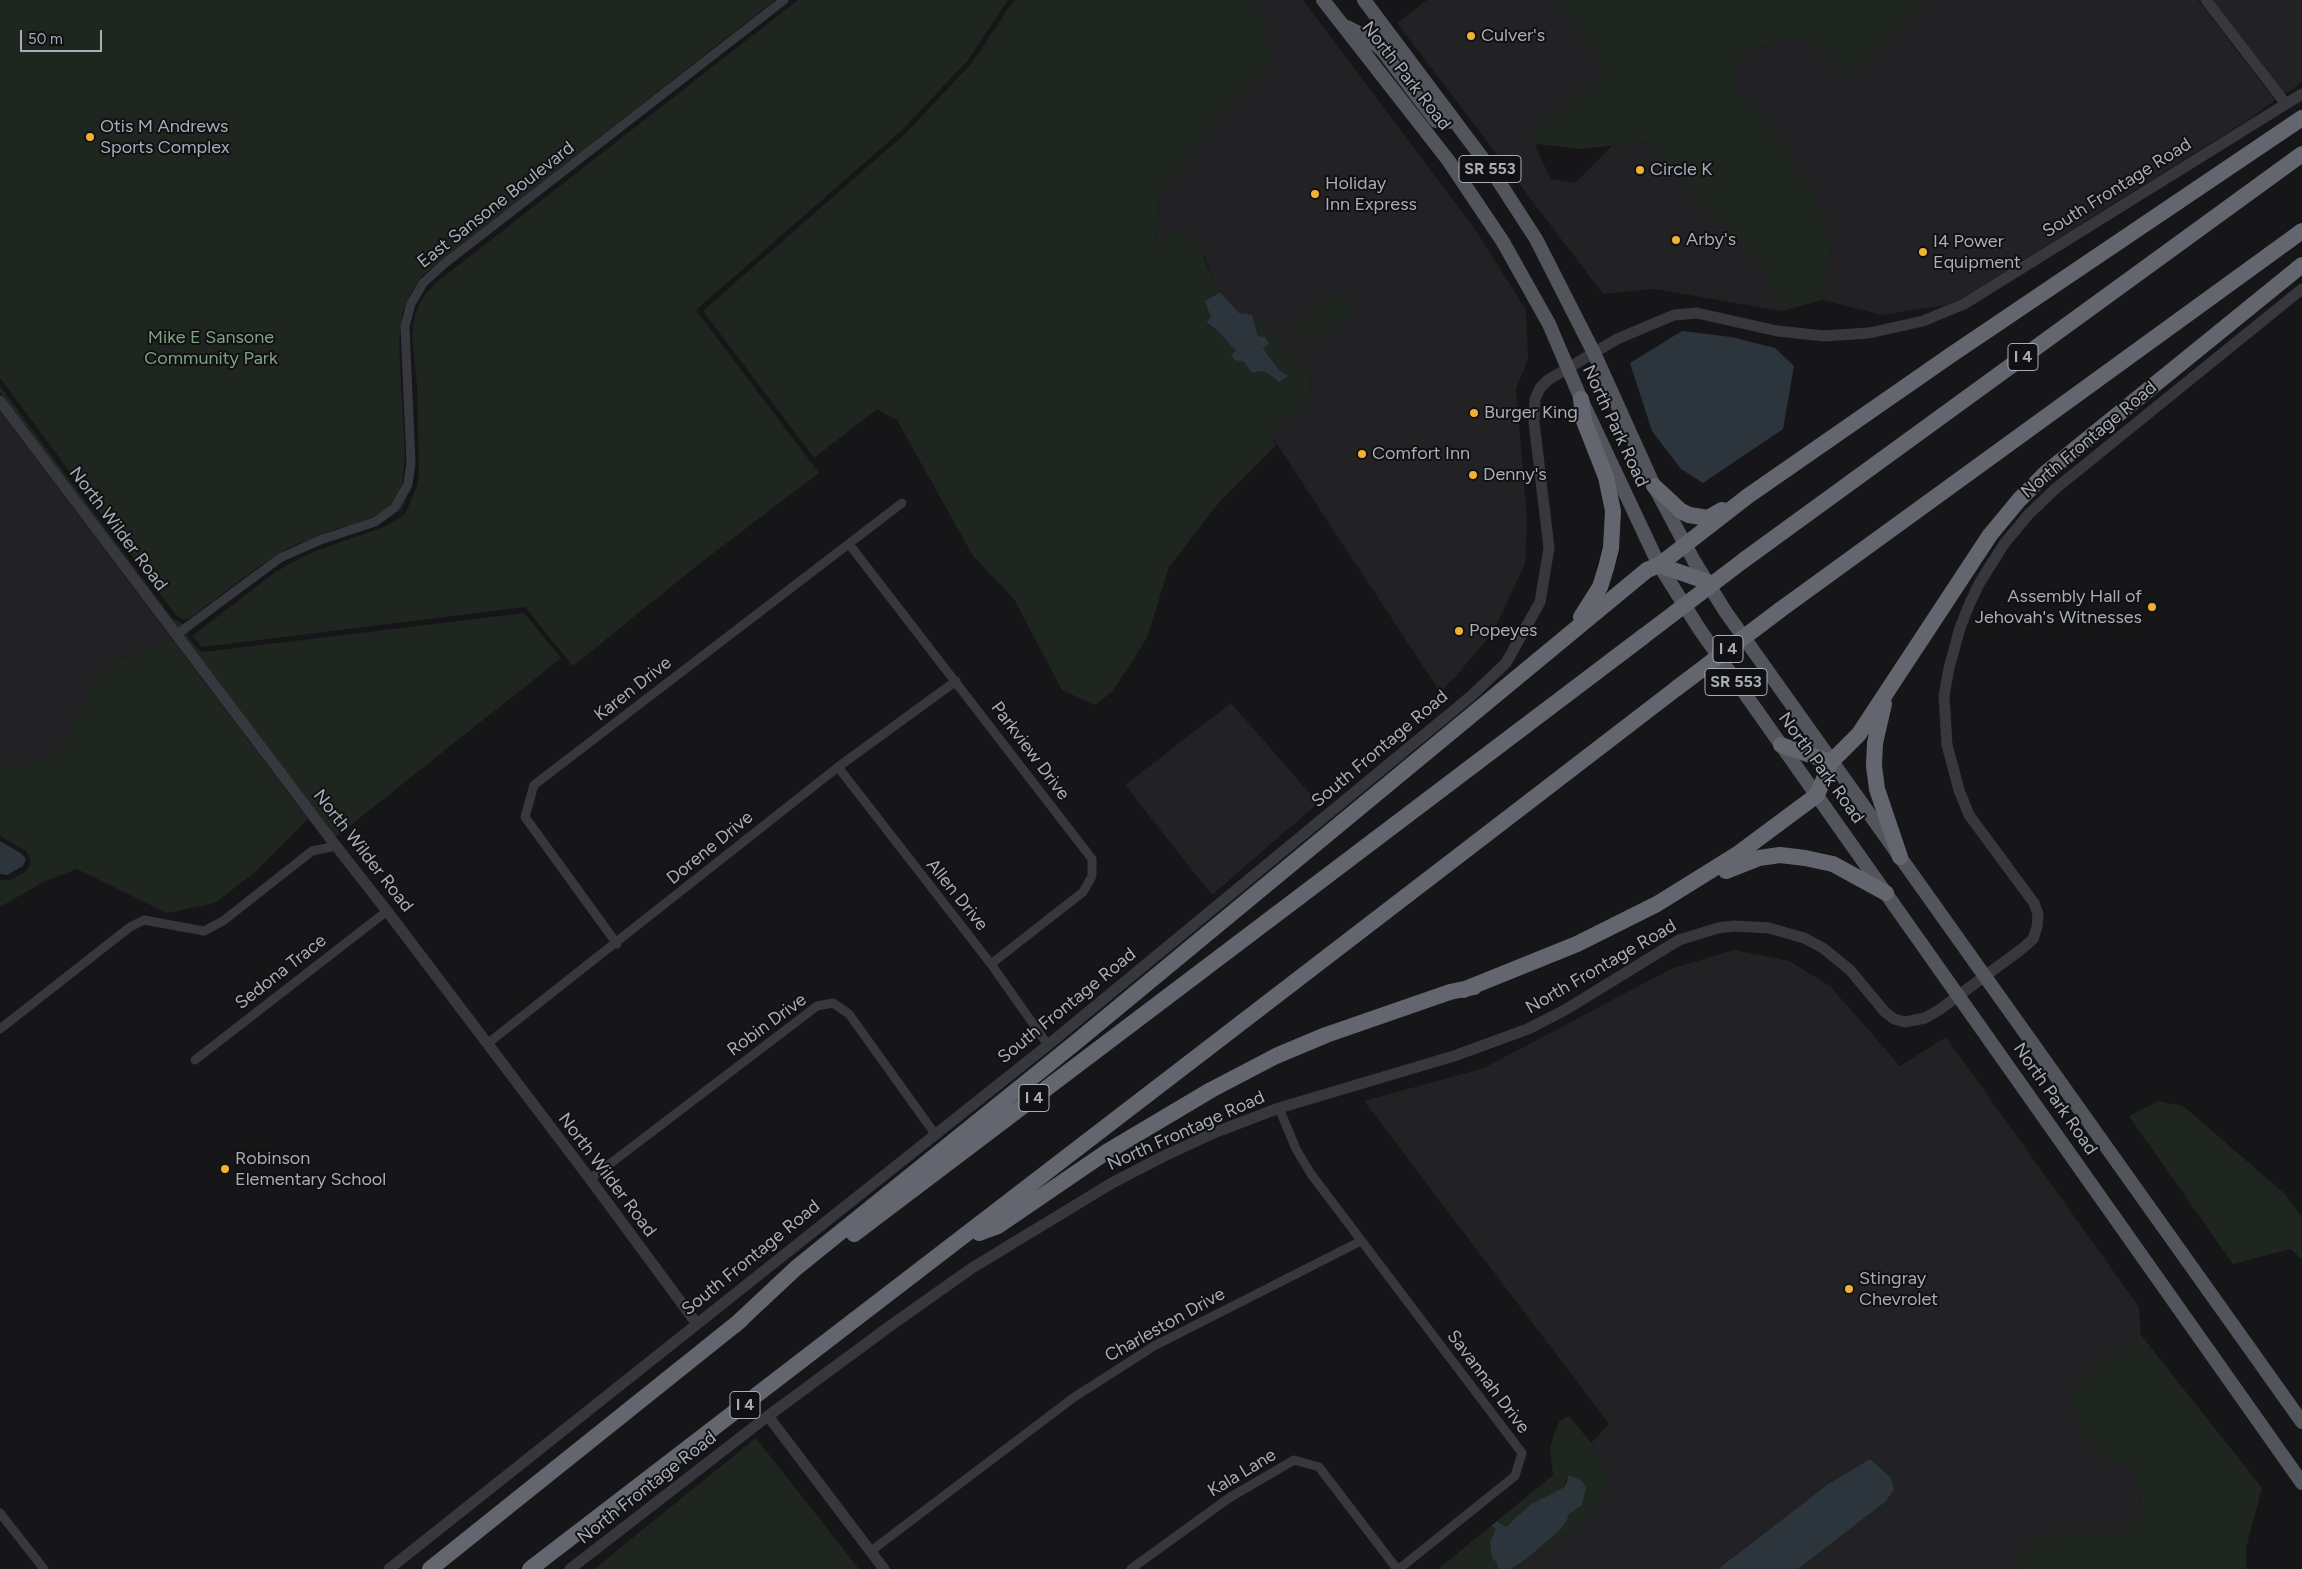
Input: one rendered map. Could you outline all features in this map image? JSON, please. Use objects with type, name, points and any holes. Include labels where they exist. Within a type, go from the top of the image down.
[{"type":"highway","points":[[734,1326],[796,1268],[1075,1043],[1647,570],[1659,565],[1748,496],[2126,235],[2302,118]]},
{"type":"highway","name":"I 4","points":[[430,1569],[734,1326],[1744,560],[2302,154]]},
{"type":"highway","name":"I 4","points":[[530,1569],[960,1241],[1780,610],[2302,231]]},
{"type":"highway","points":[[1463,990],[1577,944],[1657,904],[1739,853],[1817,795],[1831,762],[1859,734],[1990,535],[2019,500],[2055,466],[2302,265]]},
{"type":"highway","points":[[1569,633],[1589,607],[1600,587],[1611,548],[1612,534],[1613,511],[1606,477],[1584,421],[1581,399]]},
{"type":"highway","points":[[1654,486],[1681,511],[1698,517],[1708,518],[1748,496]]},
{"type":"highway","points":[[1659,565],[1708,582]]},
{"type":"highway","points":[[1889,689],[1879,719],[1874,766],[1879,797],[1900,857]]},
{"type":"highway","points":[[1782,745],[1831,762]]},
{"type":"highway","points":[[960,1241],[998,1226],[1122,1144],[1211,1090],[1276,1056],[1326,1036],[1450,992],[1496,983],[1581,949],[1652,914],[1731,868],[1759,858],[1780,856],[1805,858],[1833,864],[1886,893]]},
{"type":"main road","name":"North Park Road","points":[[1323,0],[1475,197],[1532,292],[1659,565],[1700,630],[2302,1483]]},
{"type":"main road","name":"North Park Road","points":[[1364,0],[1492,172],[1536,239],[1594,353],[1654,486],[1708,582],[1831,762],[2302,1422]]},
{"type":"main road","points":[[1344,26],[1367,36],[1382,50],[1436,121],[1455,122]]},
{"type":"street","name":"East Sansone Boulevard","points":[[176,635],[280,558],[311,544],[375,522],[395,507],[408,484],[411,463],[405,326],[411,304],[423,283],[444,264],[784,0]]},
{"type":"street","points":[[2206,0],[2286,104]]},
{"type":"street","name":"South Frontage Road","points":[[389,1569],[1048,1045],[1470,697],[1506,663],[1540,602],[1549,548],[1534,422],[1535,399],[1540,388],[1548,380],[1617,339],[1674,315],[1697,313],[1777,331],[1824,336],[1869,333],[1923,321],[1975,297],[2302,94]]},
{"type":"street","name":"North Frontage Road","points":[[570,1569],[768,1416],[972,1268],[1055,1216],[1162,1156],[1279,1108],[1454,1056],[1528,1029],[1565,1010],[1678,940],[1718,928],[1742,926],[1769,928],[1797,936],[1823,948],[1850,970],[1885,1012],[1894,1019],[1905,1022],[1925,1018],[2023,948],[2033,939],[2037,927],[2038,914],[2034,904],[1969,815],[1951,767],[1944,721],[1944,696],[1953,649],[1969,605],[1980,582],[2004,544],[2028,515],[2055,489],[2302,289]]},
{"type":"street","name":"North Wilder Road","points":[[0,401],[590,1179],[697,1324]]},
{"type":"street","name":"Karen Drive","points":[[617,944],[525,817],[534,785],[902,503]]},
{"type":"street","name":"Parkview Drive","points":[[849,544],[1092,859],[1092,876],[1083,892],[991,964]]},
{"type":"street","name":"Dorene Drive","points":[[487,1044],[617,944],[838,768],[956,681]]},
{"type":"street","name":"Allen Drive","points":[[838,768],[991,964],[1048,1045]]},
{"type":"street","points":[[0,1029],[130,927],[144,920],[204,931],[223,921],[312,851],[336,846]]},
{"type":"street","name":"Sedona Trace","points":[[195,1060],[387,911]]},
{"type":"street","name":"Robin Drive","points":[[590,1179],[817,1006],[834,1003],[849,1014],[935,1134]]},
{"type":"street","points":[[1279,1108],[1296,1150],[1361,1241]]},
{"type":"street","name":"Charleston Drive","points":[[871,1551],[1073,1398],[1154,1346],[1361,1241]]},
{"type":"street","name":"Savannah Drive","points":[[1361,1241],[1522,1453],[1515,1476],[1398,1569]]},
{"type":"street","points":[[768,1416],[884,1569]]},
{"type":"street","name":"Kala Lane","points":[[1131,1569],[1229,1498],[1294,1460],[1319,1467],[1398,1569]]},
{"type":"street","points":[[0,1512],[44,1569]]},
{"type":"shaded area","points":[[1251,0],[1303,0],[1473,226],[1526,310],[1528,359],[1516,389],[1527,520],[1525,564],[1493,632],[1440,692],[1267,429],[1311,392],[1310,376],[1271,333],[1263,320],[1239,313],[1227,301],[1215,285],[1205,257],[1171,231],[1156,251],[1158,193],[1201,140],[1265,16]]},
{"type":"shaded area","points":[[1427,0],[1557,0],[1607,73],[1528,134],[1537,144],[1536,148],[1551,179],[1575,183],[1613,145],[1645,141],[1712,211],[1765,271],[1782,311],[1654,289],[1603,294],[1397,23]]},
{"type":"shaded area","points":[[1917,0],[2198,0],[2275,100],[2246,121],[1961,299],[1945,305],[1882,315],[1823,300],[1830,248],[1781,146],[1763,115],[1736,90],[1738,61],[1752,50],[1778,41],[1806,39],[1827,53],[1851,76],[1923,8]]},
{"type":"shaded area","points":[[2213,0],[2302,0],[2302,82],[2285,94]]},
{"type":"shaded area","points":[[1220,292],[1239,313],[1252,315],[1258,336],[1265,337],[1269,344],[1263,348],[1280,371],[1288,376],[1279,382],[1269,374],[1261,371],[1252,373],[1244,362],[1235,360],[1231,355],[1236,351],[1218,331],[1206,322],[1211,317],[1205,301]]},
{"type":"shaded area","points":[[1682,331],[1731,337],[1775,348],[1794,366],[1783,429],[1703,483],[1681,469],[1652,431],[1630,363]]},
{"type":"shaded area","points":[[0,411],[172,639],[103,667],[65,743],[27,766],[0,764]]},
{"type":"shaded area","points":[[1231,703],[1318,803],[1212,895],[1125,785]]},
{"type":"shaded area","points":[[0,841],[22,854],[26,859],[23,866],[7,875],[0,874]]},
{"type":"shaded area","points":[[1734,950],[1789,961],[1830,986],[1900,1066],[1946,1037],[2139,1307],[2141,1335],[2069,1390],[2072,1406],[2083,1433],[2092,1447],[2127,1467],[2135,1481],[2141,1499],[2139,1520],[2122,1534],[2027,1542],[2018,1564],[2021,1569],[1798,1569],[1885,1502],[1827,1485],[1718,1569],[1516,1569],[1590,1514],[1611,1478],[1591,1443],[1609,1424],[1364,1101],[1484,1068],[1671,969]]},
{"type":"shaded area","points":[[1870,1459],[1891,1478],[1894,1490],[1885,1502],[1798,1569],[1718,1569],[1827,1485]]},
{"type":"shaded area","points":[[1569,1475],[1582,1481],[1586,1488],[1582,1505],[1568,1515],[1567,1521],[1559,1531],[1527,1558],[1511,1569],[1498,1569],[1492,1557],[1490,1542],[1496,1529],[1491,1526],[1497,1521],[1506,1527],[1531,1504],[1565,1487]]},
{"type":"green space","name":"Mike E Sansone Community Park","points":[[0,0],[775,0],[422,276],[412,291],[402,314],[399,344],[405,457],[402,484],[398,494],[387,508],[372,518],[336,529],[288,548],[258,567],[189,619],[183,620],[176,615],[0,378]]},
{"type":"green space","points":[[784,0],[789,0],[433,278],[419,295],[410,313],[407,334],[407,316],[426,280]]},
{"type":"green space","points":[[798,0],[1008,0],[968,60],[902,130],[696,310],[819,473],[703,561],[573,666],[525,607],[202,647],[192,636],[277,571],[313,552],[386,526],[405,514],[416,489],[419,474],[417,387],[412,335],[415,314],[423,297],[437,282]]},
{"type":"green space","points":[[1014,0],[1251,0],[1265,16],[1270,59],[1158,193],[1156,250],[1171,231],[1182,233],[1198,243],[1215,285],[1220,292],[1212,296],[1211,317],[1206,323],[1218,331],[1237,351],[1252,373],[1261,371],[1269,374],[1279,382],[1280,371],[1263,347],[1269,343],[1258,336],[1252,315],[1263,320],[1271,333],[1310,376],[1311,392],[1305,407],[1293,418],[1267,428],[1276,445],[1221,500],[1169,567],[1147,638],[1112,692],[1095,705],[1062,690],[1014,599],[973,556],[897,420],[877,409],[814,458],[704,310],[905,134],[972,63]]},
{"type":"green space","points":[[1557,0],[1917,0],[1924,8],[1852,77],[1827,53],[1806,39],[1778,41],[1752,50],[1738,61],[1736,90],[1763,115],[1826,214],[1830,248],[1823,300],[1782,311],[1765,271],[1712,211],[1645,141],[1582,149],[1536,144],[1528,134],[1607,73]]},
{"type":"green space","points":[[1338,289],[1354,310],[1313,344],[1290,327]]},
{"type":"green space","points":[[407,334],[413,473],[412,487],[401,510],[384,521],[288,558],[250,583],[187,634],[188,638],[199,650],[204,652],[524,613],[561,658],[336,837],[0,392],[0,386],[172,618],[185,625],[291,553],[391,511],[407,485]]},
{"type":"green space","points":[[172,639],[308,819],[254,873],[215,903],[167,913],[77,869],[45,881],[0,907],[0,880],[10,880],[22,874],[28,869],[31,861],[26,851],[0,836],[0,764],[27,766],[65,743],[103,667]]},
{"type":"green space","points":[[2158,1101],[2183,1106],[2285,1194],[2302,1217],[2302,1260],[2291,1249],[2233,1264],[2129,1116]]},
{"type":"green space","points":[[2141,1335],[2262,1488],[2246,1548],[2246,1569],[2021,1569],[2017,1564],[2027,1542],[2070,1533],[2122,1534],[2139,1520],[2141,1499],[2135,1481],[2127,1467],[2092,1447],[2083,1433],[2072,1406],[2069,1390]]},
{"type":"green space","points":[[1569,1416],[1591,1443],[1611,1478],[1590,1514],[1516,1569],[1511,1569],[1559,1531],[1567,1521],[1567,1515],[1582,1505],[1566,1479],[1565,1487],[1555,1494],[1546,1496],[1506,1527],[1497,1521],[1553,1475],[1550,1448],[1559,1422]]},
{"type":"green space","points":[[756,1438],[859,1569],[594,1569]]},
{"type":"green space","points":[[1491,1526],[1496,1529],[1492,1557],[1498,1569],[1438,1569]]},
{"type":"place","name":"Culver's","points":[[1471,36]]},
{"type":"place","name":"Otis M Andrews Sports Complex","points":[[90,137]]},
{"type":"place","name":"Circle K","points":[[1640,170]]},
{"type":"place","name":"Holiday Inn Express","points":[[1315,194]]},
{"type":"place","name":"Arby's","points":[[1676,240]]},
{"type":"place","name":"I4 Power Equipment","points":[[1923,252]]},
{"type":"place","name":"Burger King","points":[[1474,413]]},
{"type":"place","name":"Comfort Inn","points":[[1362,454]]},
{"type":"place","name":"Denny's","points":[[1473,475]]},
{"type":"place","name":"Assembly Hall of Jehovah's Witnesses","points":[[2152,607]]},
{"type":"place","name":"Popeyes","points":[[1459,631]]},
{"type":"place","name":"Robinson Elementary School","points":[[225,1169]]},
{"type":"place","name":"Stingray Chevrolet","points":[[1849,1289]]}]
